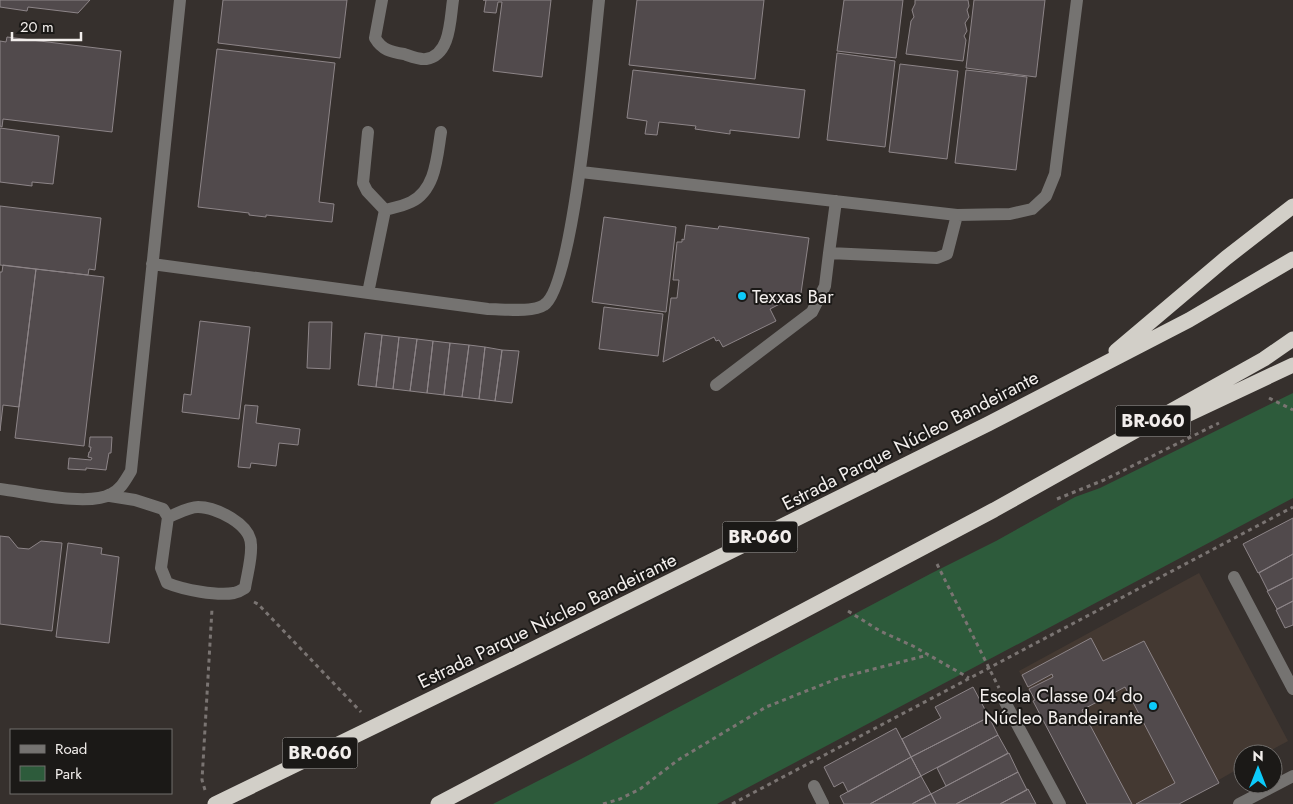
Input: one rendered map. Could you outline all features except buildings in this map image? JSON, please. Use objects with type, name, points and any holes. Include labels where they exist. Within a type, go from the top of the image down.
[{"type":"highway","points":[[1095,369],[1226,258],[1293,206]]},
{"type":"highway","name":"Estrada Parque Núcleo Bandeirante","points":[[215,804],[988,424],[1189,320],[1293,259]]},
{"type":"highway","name":"BR-060","points":[[438,804],[985,514],[1264,359],[1293,339]]},
{"type":"highway","points":[[1058,474],[1293,365]]},
{"type":"street","points":[[110,496],[122,487],[131,471],[180,0]]},
{"type":"street","points":[[382,0],[374,38],[380,46],[389,51],[426,59],[440,52],[448,37],[453,0]]},
{"type":"street","points":[[152,264],[488,309],[526,310],[544,305],[554,293],[563,268],[581,172],[599,0]]},
{"type":"street","points":[[581,172],[957,215],[1010,214],[1032,209],[1046,196],[1055,174],[1077,0]]},
{"type":"street","points":[[368,132],[363,183],[367,191],[385,210]]},
{"type":"street","points":[[385,210],[412,202],[425,192],[435,170],[441,132]]},
{"type":"street","points":[[716,385],[812,312],[825,286],[836,201]]},
{"type":"street","points":[[368,293],[385,210]]},
{"type":"street","points":[[829,253],[937,258],[947,254],[957,215]]},
{"type":"street","points":[[0,489],[75,500],[110,496],[146,502],[163,509],[168,518],[161,568],[167,584],[179,588],[209,592],[235,593],[245,588],[252,544],[247,532],[239,524],[222,513],[197,507],[168,518]]},
{"type":"street","points":[[1234,577],[1293,689]]},
{"type":"street","points":[[1006,702],[1060,804]]},
{"type":"street","points":[[1238,804],[1293,776]]},
{"type":"street","points":[[814,786],[823,804]]},
{"type":"path","points":[[1263,400],[1277,393]]},
{"type":"path","points":[[1269,397],[1293,410]]},
{"type":"path","points":[[1050,503],[1104,480],[1227,419]]},
{"type":"path","points":[[732,804],[1293,507]]},
{"type":"path","points":[[928,569],[937,564],[1006,702]]},
{"type":"path","points":[[202,780],[212,604]]},
{"type":"path","points":[[258,604],[375,727]]},
{"type":"path","points":[[854,608],[848,611],[880,631],[968,678]]},
{"type":"path","points":[[603,804],[620,799],[640,789],[678,760],[766,707],[839,678],[928,655]]},
{"type":"shaded area","name":"Escola Classe 04 do Núcleo Bandeirante","points":[[1199,573],[1288,741],[1282,744],[1233,744],[1233,772],[1177,804],[1087,804],[1019,671]]},
{"type":"green space","points":[[1293,393],[1293,498],[717,804],[493,804],[996,541],[1075,497],[1100,488]]},
{"type":"place","name":"Texxas Bar","points":[[742,296]]},
{"type":"place","name":"Escola Classe 04 do Núcleo Bandeirante","points":[[1153,706]]}]
